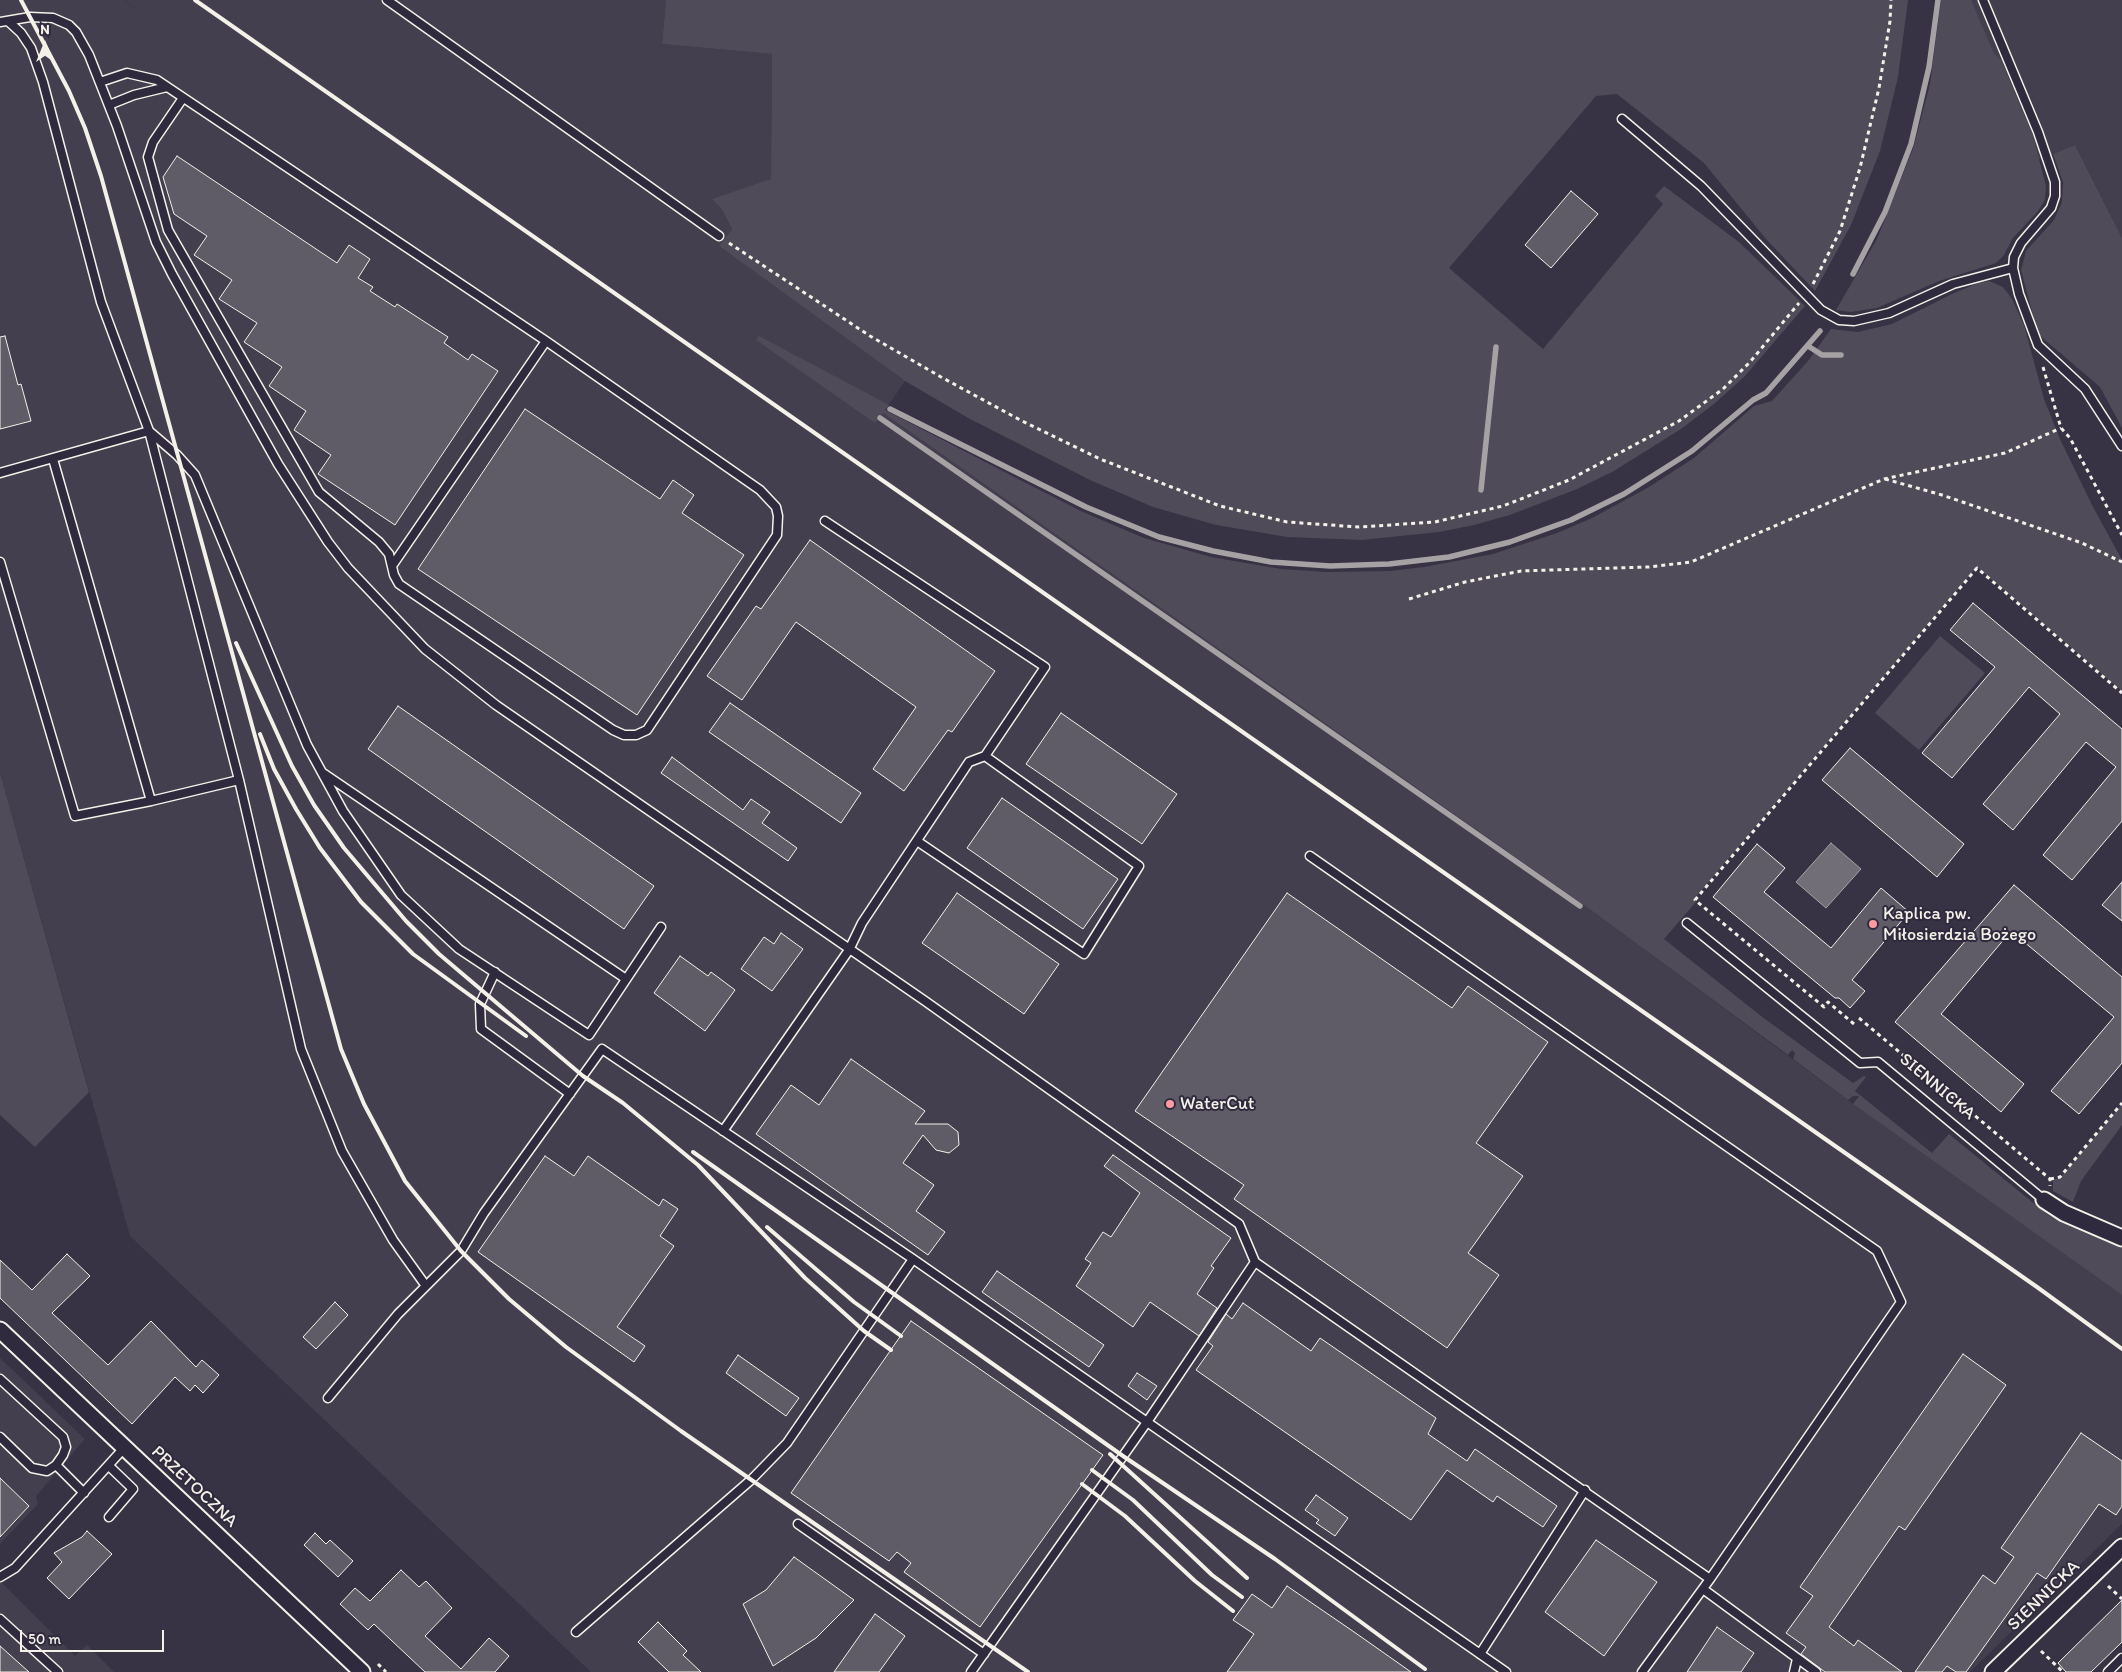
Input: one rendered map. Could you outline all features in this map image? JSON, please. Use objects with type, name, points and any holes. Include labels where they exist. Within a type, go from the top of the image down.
[{"type":"street","name":"SIENNICKA","points":[[2047,1196],[2076,1219],[2122,1238]]},
{"type":"street","name":"PRZETOCZNA","points":[[0,1330],[362,1672]]},
{"type":"street","name":"SIENNICKA","points":[[1993,1672],[2122,1547]]},
{"type":"lane","points":[[387,0],[719,236]]},
{"type":"lane","points":[[1983,0],[2038,132],[2055,182],[2055,196],[2051,208],[2021,243],[2014,257],[2013,268],[2029,323],[2038,345],[2085,389],[2122,446]]},
{"type":"lane","points":[[4,22],[42,16],[53,18],[69,25],[82,42],[109,106],[156,242],[278,464],[328,542],[373,596],[425,649],[496,705],[1098,1122],[1240,1224],[1255,1262],[1585,1490],[1710,1579]]},
{"type":"lane","points":[[4,22],[21,33],[31,48],[40,74],[101,302],[149,431],[239,780],[301,1049],[342,1151],[393,1240],[426,1286]]},
{"type":"lane","points":[[100,82],[127,73],[157,80],[546,341],[760,490],[776,507],[778,516],[777,535],[647,730],[636,735],[624,735],[613,730],[398,584],[389,554],[379,542],[319,492],[168,230],[148,158],[152,142],[182,98]]},
{"type":"lane","points":[[109,106],[134,94],[167,87]]},
{"type":"lane","points":[[1622,119],[1701,186],[1806,294],[1826,313],[1839,320],[1854,321],[1875,317],[1904,308],[1964,280],[2013,268]]},
{"type":"lane","points":[[392,566],[546,341]]},
{"type":"lane","points":[[0,473],[149,431]]},
{"type":"lane","points":[[149,431],[177,455],[195,475],[307,745],[343,811],[401,895],[459,949],[589,1035],[661,927]]},
{"type":"lane","points":[[53,459],[151,802]]},
{"type":"lane","points":[[723,1130],[849,950],[862,923],[969,762],[985,756],[1045,667],[825,520]]},
{"type":"lane","points":[[0,562],[74,816],[151,802],[239,780]]},
{"type":"lane","points":[[917,841],[1084,954],[1139,866],[985,756]]},
{"type":"lane","points":[[322,772],[626,979]]},
{"type":"lane","points":[[1310,856],[1877,1251],[1901,1302],[1710,1579],[1642,1672]]},
{"type":"lane","name":"SIENNICKA","points":[[1687,924],[1860,1063],[1878,1062],[2047,1196]]},
{"type":"lane","points":[[494,972],[480,1004],[481,1029],[570,1094]]},
{"type":"lane","points":[[328,1398],[398,1314],[461,1251],[484,1213],[602,1049],[913,1259],[1506,1672]]},
{"type":"lane","points":[[576,1632],[752,1479],[787,1443],[913,1259]]},
{"type":"lane","points":[[971,1672],[1147,1422],[1255,1262]]},
{"type":"lane","points":[[0,1379],[62,1438],[66,1447],[64,1456],[47,1471],[32,1468],[0,1438]]},
{"type":"lane","points":[[0,1577],[14,1568],[124,1448]]},
{"type":"lane","points":[[56,1465],[84,1493]]},
{"type":"lane","points":[[109,1466],[133,1490],[109,1517]]},
{"type":"lane","points":[[1480,1654],[1585,1490]]},
{"type":"lane","points":[[798,1524],[984,1654]]},
{"type":"lane","points":[[1702,1589],[1816,1672]]},
{"type":"lane","points":[[0,1619],[58,1672]]},
{"type":"lane","points":[[2108,1672],[2122,1658]]},
{"type":"lane","points":[[1794,1672],[1797,1659]]},
{"type":"path","points":[[719,236],[785,282],[878,340],[1014,417],[1100,459],[1220,506],[1287,522],[1359,527],[1435,522],[1503,506],[1578,475],[1679,421],[1723,389],[1750,362],[1806,294],[1830,253],[1853,195],[1879,88],[1890,21],[1891,0]]},
{"type":"path","points":[[2038,345],[2061,428],[2070,438],[2122,535]]},
{"type":"path","points":[[1409,599],[1465,582],[1521,571],[1649,567],[1690,562],[1884,478],[2005,453],[2061,428]]},
{"type":"path","points":[[1884,478],[1942,495],[2082,543],[2122,562]]},
{"type":"path","points":[[1854,1024],[1828,1002],[1824,1007],[1695,900],[1977,568],[2122,693]]},
{"type":"path","points":[[1859,1018],[2050,1179]]},
{"type":"path","points":[[2050,1179],[2060,1177],[2122,1103]]},
{"type":"path","points":[[2047,1196],[2050,1179]]},
{"type":"path","points":[[2108,1586],[2122,1599]]},
{"type":"path","points":[[2041,1651],[2063,1672]]},
{"type":"shaded area","points":[[0,0],[124,0],[139,11],[125,0],[666,0],[662,44],[772,54],[771,180],[713,199],[721,208],[732,229],[719,246],[905,381],[883,413],[1588,908],[1853,1104],[2122,1295],[2122,1524],[1970,1672],[591,1672],[130,1236],[0,773]]},
{"type":"shaded area","points":[[666,0],[1908,0],[1898,77],[1880,151],[1851,225],[1815,291],[1766,239],[1704,163],[1617,94],[1596,96],[1449,268],[1543,349],[1663,204],[1655,196],[1664,186],[1739,242],[1805,306],[1745,376],[1714,404],[1681,429],[1614,471],[1577,489],[1510,515],[1474,525],[1439,532],[1362,540],[1287,537],[1216,525],[1153,507],[1090,480],[970,419],[905,381],[719,246],[732,229],[721,208],[712,199],[771,179],[772,54],[662,44]]},
{"type":"shaded area","points":[[1941,0],[1971,0],[1994,54],[2001,60],[2033,136],[2046,186],[2045,200],[2038,211],[2013,238],[2004,255],[1996,263],[1939,281],[1877,308],[1851,312],[1836,310],[1877,239],[1913,149],[1930,84]]},
{"type":"shaded area","points":[[1962,0],[2122,0],[2122,238],[2075,145],[2028,164]]},
{"type":"shaded area","points":[[2075,145],[2122,238],[2122,428],[2100,387],[2038,334],[2021,270],[2026,251],[2054,220],[2062,202],[2063,182],[2053,154]]},
{"type":"shaded area","points":[[1989,281],[2003,287],[2012,299],[2024,325],[2044,399],[2060,439],[2092,505],[2122,560],[2122,691],[1977,567],[1694,899],[1696,902],[1664,939],[1761,1016],[1853,1083],[1864,1076],[1866,1077],[1855,1091],[1932,1153],[1949,1134],[2048,1215],[2122,1248],[2122,1295],[1853,1104],[1859,1096],[1853,1096],[1848,1100],[1793,1059],[1795,1053],[1792,1050],[1788,1055],[1588,908],[883,413],[875,423],[756,340],[759,336],[889,405],[885,410],[1083,512],[1144,538],[1211,557],[1281,569],[1327,572],[1390,571],[1424,567],[1493,554],[1557,533],[1592,518],[1649,487],[1694,458],[1754,406],[1772,401],[1808,361],[1831,329],[1858,332],[1892,324],[1952,294],[1978,283]]},
{"type":"shaded area","points":[[1940,636],[1985,673],[1919,750],[1875,713]]},
{"type":"shaded area","points":[[0,773],[89,1092],[35,1147],[0,1115]]},
{"type":"shaded area","points":[[1831,843],[1861,869],[1826,908],[1796,882]]},
{"type":"shaded area","points":[[2122,1104],[2122,1125],[2081,1181],[2073,1202],[2053,1191],[2053,1180],[2060,1178]]},
{"type":"shaded area","points":[[0,1358],[85,1439],[36,1496],[38,1504],[0,1544]]},
{"type":"shaded area","points":[[0,1581],[75,1656],[87,1645],[114,1672],[0,1672]]},
{"type":"building","points":[[177,156],[337,263],[349,245],[370,259],[358,278],[373,287],[370,291],[395,307],[397,304],[448,337],[444,343],[468,360],[472,354],[498,371],[395,525],[318,474],[331,455],[294,430],[306,411],[269,386],[282,367],[244,342],[257,323],[219,299],[232,280],[194,255],[207,236],[174,214],[163,177]]},
{"type":"building","points":[[1571,191],[1598,214],[1551,268],[1525,245]]},
{"type":"building","points":[[5,336],[18,385],[21,384],[31,421],[0,429],[0,337]]},
{"type":"building","points":[[525,409],[660,499],[673,480],[694,495],[682,513],[744,555],[637,715],[418,569]]},
{"type":"building","points":[[810,540],[995,671],[952,732],[948,730],[904,791],[873,769],[916,707],[796,622],[742,700],[707,676],[756,606],[761,609]]},
{"type":"building","points":[[1973,603],[2122,729],[2122,821],[2072,880],[2043,855],[2116,767],[2086,742],[2013,830],[1983,804],[2060,714],[2029,687],[1952,778],[1922,753],[1995,667],[1950,630]]},
{"type":"building","points":[[730,703],[861,793],[841,823],[709,732]]},
{"type":"building","points":[[398,706],[654,886],[624,929],[368,749]]},
{"type":"building","points":[[1061,713],[1177,794],[1142,844],[1026,764]]},
{"type":"building","points":[[1850,748],[1964,844],[1937,877],[1822,780]]},
{"type":"building","points":[[672,757],[743,810],[751,799],[770,812],[762,823],[797,848],[788,861],[661,773]]},
{"type":"building","points":[[1002,798],[1118,879],[1083,929],[967,848]]},
{"type":"building","points":[[1757,844],[1785,868],[1764,892],[1831,948],[1881,888],[1909,912],[1852,980],[1865,991],[1850,1008],[1839,998],[1835,998],[1713,897]]},
{"type":"building","points":[[2122,882],[2122,921],[2102,905]]},
{"type":"building","points":[[2014,885],[2122,977],[2122,1063],[2079,1114],[2051,1091],[2114,1017],[2011,931],[1941,1014],[2024,1084],[2001,1112],[1895,1022]]},
{"type":"building","points":[[957,893],[1059,964],[1024,1014],[922,943]]},
{"type":"building","points":[[1287,893],[1452,1008],[1468,986],[1548,1042],[1476,1143],[1523,1176],[1468,1253],[1499,1275],[1447,1348],[1234,1199],[1244,1185],[1135,1111]]},
{"type":"building","points":[[781,933],[803,949],[772,991],[741,969],[764,937],[774,944]]},
{"type":"building","points":[[680,956],[708,976],[711,972],[735,990],[705,1031],[654,993]]},
{"type":"building","points":[[851,1059],[925,1111],[915,1124],[948,1124],[958,1132],[959,1145],[949,1153],[936,1150],[923,1135],[903,1163],[934,1185],[916,1211],[945,1232],[928,1255],[756,1134],[791,1085],[819,1105]]},
{"type":"building","points":[[1113,1155],[1231,1238],[1211,1266],[1214,1268],[1197,1294],[1217,1308],[1199,1336],[1150,1302],[1133,1327],[1076,1286],[1091,1263],[1085,1259],[1103,1232],[1111,1237],[1140,1193],[1104,1166]]},
{"type":"building","points":[[545,1156],[574,1176],[588,1156],[659,1206],[663,1199],[678,1209],[660,1236],[674,1246],[617,1327],[645,1346],[634,1362],[478,1252]]},
{"type":"building","points":[[67,1254],[90,1276],[52,1313],[108,1365],[151,1321],[196,1367],[202,1360],[219,1375],[203,1393],[195,1385],[190,1391],[175,1377],[132,1424],[0,1298],[0,1260],[32,1290]]},
{"type":"building","points":[[997,1271],[1104,1345],[1089,1367],[982,1292]]},
{"type":"building","points":[[335,1302],[348,1315],[316,1349],[303,1337]]},
{"type":"building","points":[[1243,1303],[1311,1351],[1320,1338],[1436,1418],[1428,1434],[1467,1461],[1475,1449],[1557,1506],[1543,1527],[1497,1496],[1493,1502],[1447,1470],[1411,1520],[1196,1370],[1213,1346],[1208,1342],[1226,1314],[1232,1319]]},
{"type":"building","points":[[911,1321],[1103,1455],[980,1627],[904,1572],[911,1563],[897,1552],[889,1561],[791,1493]]},
{"type":"building","points":[[1963,1354],[2006,1385],[1905,1530],[1899,1526],[1829,1627],[1854,1646],[1858,1640],[1902,1672],[1825,1672],[1801,1654],[1806,1647],[1786,1633],[1813,1596],[1800,1587]]},
{"type":"building","points":[[738,1355],[799,1398],[786,1416],[726,1373]]},
{"type":"building","points":[[1137,1373],[1157,1386],[1147,1400],[1128,1386]]},
{"type":"building","points":[[2081,1433],[2122,1461],[2122,1506],[2116,1515],[2099,1504],[2046,1579],[2037,1573],[1966,1672],[1956,1672],[1947,1666],[1942,1672],[1915,1672],[1983,1575],[1995,1584],[2014,1557],[2001,1548]]},
{"type":"building","points":[[0,1478],[29,1506],[0,1537]]},
{"type":"building","points":[[1316,1495],[1348,1518],[1335,1536],[1316,1523],[1319,1520],[1305,1510]]},
{"type":"building","points":[[87,1531],[112,1554],[69,1599],[47,1578],[62,1562],[54,1553],[82,1537]]},
{"type":"building","points":[[315,1533],[326,1544],[330,1540],[353,1561],[338,1577],[304,1545]]},
{"type":"building","points":[[1596,1540],[1657,1582],[1604,1656],[1545,1612]]},
{"type":"building","points":[[794,1557],[854,1600],[816,1638],[773,1666],[743,1604],[766,1590]]},
{"type":"building","points":[[401,1570],[419,1587],[426,1581],[452,1608],[425,1636],[461,1669],[489,1638],[509,1656],[495,1672],[425,1672],[374,1624],[368,1630],[340,1604],[355,1588],[370,1601]]},
{"type":"building","points":[[1287,1586],[1411,1672],[1227,1672],[1254,1634],[1233,1620],[1252,1594],[1272,1608]]},
{"type":"building","points":[[2122,1600],[2122,1642],[2091,1672],[2066,1672],[2058,1663]]},
{"type":"building","points":[[875,1614],[905,1636],[879,1672],[834,1672]]},
{"type":"building","points":[[658,1622],[687,1651],[683,1655],[701,1672],[669,1672],[638,1642]]},
{"type":"building","points":[[1717,1627],[1754,1653],[1741,1672],[1687,1672]]},
{"type":"building","points":[[0,1646],[29,1672],[0,1672]]},
{"type":"waterway","points":[[1853,274],[1885,212],[1911,144],[1929,67],[1938,0]]},
{"type":"waterway","points":[[890,409],[1086,507],[1159,537],[1213,551],[1271,562],[1330,566],[1389,564],[1449,557],[1510,542],[1571,520],[1624,494],[1692,451],[1753,400],[1766,393],[1820,331]]},
{"type":"waterway","points":[[1808,346],[1822,355],[1841,355]]},
{"type":"waterway","points":[[1481,490],[1496,347]]},
{"type":"waterway","points":[[880,418],[1580,906]]},
{"type":"railway","points":[[21,0],[69,91],[85,128],[101,176],[341,1049],[364,1104],[405,1181],[461,1251],[509,1299],[566,1347],[681,1431],[1028,1672]]},
{"type":"railway","points":[[195,0],[2037,1287],[2122,1349]]},
{"type":"railway","points":[[236,643],[292,766],[314,805],[344,848],[406,921],[439,954],[583,1076],[623,1103],[698,1165],[805,1278],[864,1331],[891,1350]]},
{"type":"railway","points":[[260,734],[274,769],[296,809],[320,848],[361,902],[413,954],[526,1036]]},
{"type":"railway","points":[[693,1152],[1123,1456],[1275,1559],[1425,1669]]},
{"type":"railway","points":[[767,1227],[854,1302],[901,1336]]},
{"type":"railway","points":[[1110,1454],[1247,1578]]},
{"type":"railway","points":[[1092,1470],[1133,1500],[1212,1575],[1242,1597]]},
{"type":"railway","points":[[1082,1484],[1125,1516],[1195,1581],[1233,1611]]},
{"type":"place","name":"Kaplica pw. Miłosierdzia Bożego","points":[[1873,924]]},
{"type":"place","name":"WaterCut","points":[[1170,1104]]}]
